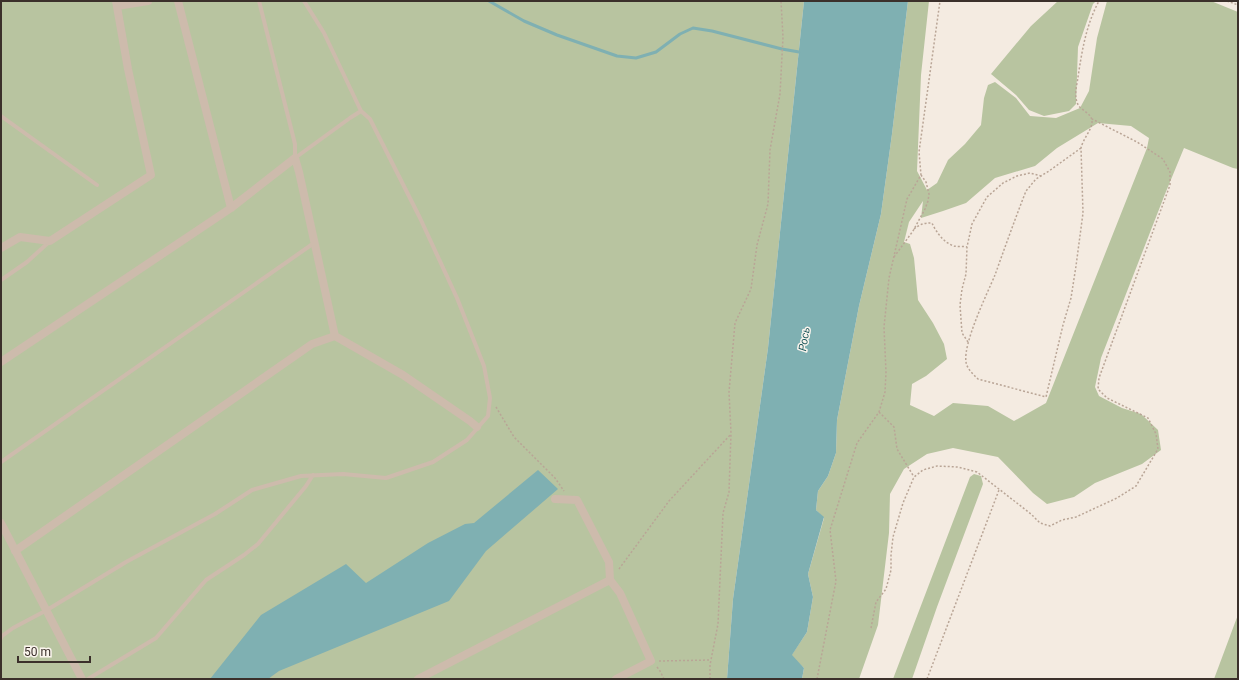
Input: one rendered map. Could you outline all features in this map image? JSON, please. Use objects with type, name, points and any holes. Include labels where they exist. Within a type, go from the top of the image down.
[{"type":"street","points":[[1,248],[20,237],[50,241],[151,175],[128,69],[117,3],[148,1]]},
{"type":"street","points":[[178,1],[231,208]]},
{"type":"street","points":[[1,362],[231,208],[296,158],[335,336],[403,375],[477,427]]},
{"type":"street","points":[[15,552],[312,344],[335,336]]},
{"type":"street","points":[[555,499],[577,500],[609,562],[610,580],[620,593],[651,661],[616,679]]},
{"type":"street","points":[[1,523],[82,679]]},
{"type":"street","points":[[418,679],[610,580]]},
{"type":"lane","points":[[258,1],[295,144],[296,158]]},
{"type":"lane","points":[[1,638],[13,628],[47,610],[126,562],[215,514],[252,490],[301,476],[342,474],[386,478],[433,462],[467,440],[488,416],[490,398],[484,366],[457,298],[420,218],[370,119],[361,111],[324,33],[304,1]]},
{"type":"lane","points":[[296,158],[361,111]]},
{"type":"lane","points":[[1,116],[97,185]]},
{"type":"lane","points":[[1,280],[27,262],[50,241]]},
{"type":"lane","points":[[1,462],[315,243]]},
{"type":"lane","points":[[88,679],[156,638],[206,580],[258,544],[306,486],[313,475]]},
{"type":"path","points":[[710,679],[711,660],[718,624],[723,513],[729,492],[731,433],[729,392],[735,323],[751,289],[757,245],[768,204],[770,150],[780,94],[783,37],[781,1]]},
{"type":"path","points":[[817,679],[836,581],[830,530],[857,443],[879,412],[885,392],[886,372],[884,327],[889,278],[907,198],[920,175],[919,152],[940,1]]},
{"type":"path","points":[[871,628],[876,602],[886,589],[891,570],[890,555],[893,537],[903,503],[914,477],[923,470],[937,466],[958,467],[977,472],[1031,514],[1040,523],[1050,526],[1062,520],[1076,517],[1117,498],[1136,486],[1158,449],[1156,434],[1148,418],[1107,398],[1098,389],[1099,378],[1170,185],[1170,172],[1163,159],[1137,142],[1092,119],[1089,114],[1078,106],[1076,101],[1084,38],[1094,10],[1099,1]]},
{"type":"path","points":[[1227,1],[1238,5]]},
{"type":"path","points":[[1080,148],[1036,179],[1026,192],[968,343],[966,363],[970,372],[978,379],[1046,397],[1071,298],[1083,213],[1083,185],[1080,148],[1082,141],[1092,124],[1092,119]]},
{"type":"path","points":[[968,343],[962,333],[960,305],[962,288],[966,274],[967,247],[972,224],[987,197],[1003,183],[1017,176],[1030,173],[1041,176]]},
{"type":"path","points":[[913,231],[924,209],[929,194],[926,182],[920,175]]},
{"type":"path","points":[[892,260],[913,231],[919,225],[925,223],[932,223],[944,241],[954,246],[967,247]]},
{"type":"path","points":[[490,398],[514,437],[555,478],[569,499]]},
{"type":"path","points":[[879,412],[894,426],[896,449],[914,477]]},
{"type":"path","points":[[610,580],[669,501],[731,433]]},
{"type":"path","points":[[927,679],[999,490]]},
{"type":"path","points":[[651,661],[711,660]]},
{"type":"path","points":[[651,661],[660,671],[664,679]]},
{"type":"green space","points":[[1,1],[804,1],[768,348],[733,599],[727,679],[1,679]]},
{"type":"green space","points":[[908,1],[929,1],[921,75],[917,171],[927,190],[937,183],[948,160],[965,144],[981,125],[984,98],[988,85],[995,82],[1016,98],[1030,116],[1056,118],[1080,108],[1089,91],[1097,38],[1107,1],[1211,1],[1238,12],[1238,169],[1184,148],[1101,358],[1095,387],[1099,396],[1122,408],[1141,414],[1158,430],[1161,450],[1142,464],[1095,483],[1074,497],[1047,504],[1033,493],[998,457],[953,448],[927,454],[904,469],[890,494],[889,533],[878,625],[859,679],[802,679],[804,668],[791,656],[807,632],[813,597],[808,574],[824,518],[816,510],[818,491],[828,476],[836,453],[837,420],[859,306],[881,214]],"holes":[[[1098,123],[1131,126],[1149,138],[1147,148],[1046,403],[1014,421],[988,406],[953,403],[934,416],[910,405],[912,384],[926,376],[947,359],[944,344],[933,323],[918,300],[914,258],[910,244],[904,242],[909,222],[923,201],[921,218],[966,203],[995,178],[1035,166],[1057,148]]]},
{"type":"green space","points":[[1058,1],[1096,1],[1093,4],[1078,47],[1076,104],[1069,111],[1044,116],[1029,110],[1016,95],[991,74],[1031,26]]},
{"type":"green space","points":[[974,474],[981,476],[983,484],[912,679],[893,679],[970,477]]},
{"type":"green space","points":[[1238,615],[1238,679],[1214,679],[1236,620]]},
{"type":"water","name":"Рось","points":[[804,1],[908,1],[881,214],[859,306],[837,420],[836,453],[828,476],[818,491],[816,510],[824,517],[808,574],[813,597],[807,632],[792,655],[804,668],[802,679],[727,679],[733,599],[768,348]]},
{"type":"water","points":[[538,470],[558,489],[486,551],[449,601],[279,671],[268,679],[210,679],[261,615],[346,564],[366,583],[428,543],[465,524],[474,523]]},
{"type":"waterway","points":[[489,1],[524,21],[557,35],[617,56],[636,58],[656,52],[680,34],[693,28],[712,31],[799,52]]}]
